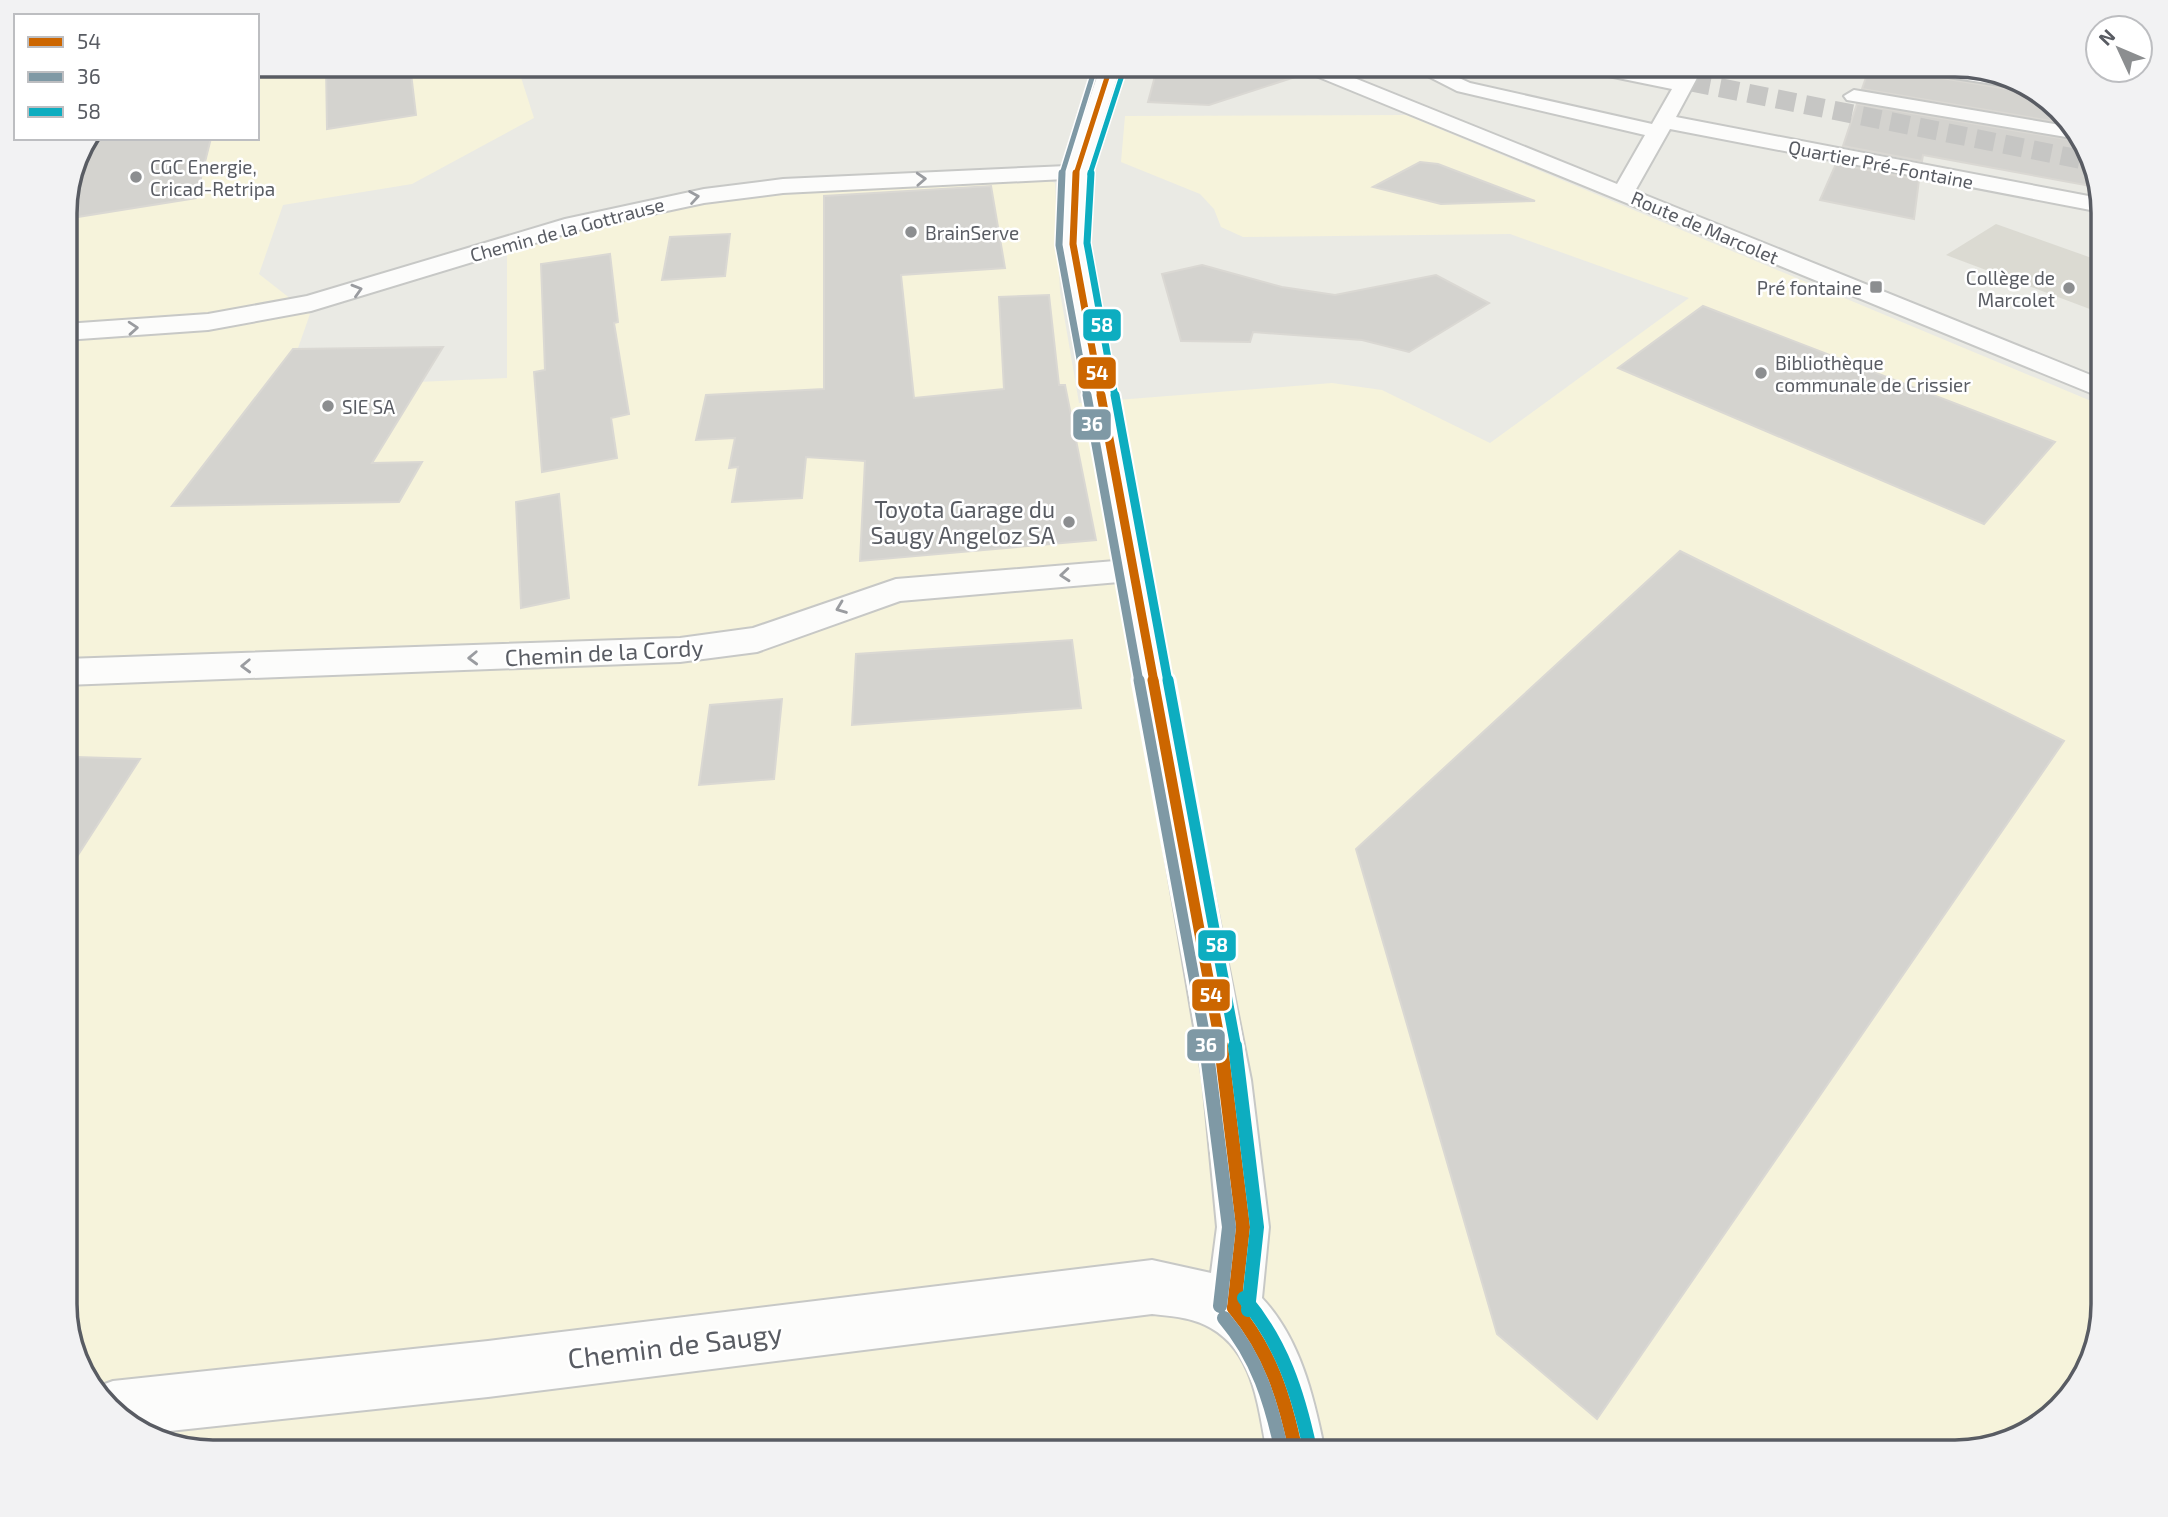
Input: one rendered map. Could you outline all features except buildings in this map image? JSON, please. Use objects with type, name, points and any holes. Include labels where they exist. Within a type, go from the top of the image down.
[{"type":"street","points":[[1107,77],[1076,172],[1073,244],[1127,521],[1133,570],[1227,1080],[1243,1227],[1234,1308],[1254,1327],[1271,1356],[1283,1390],[1293,1440]]},
{"type":"street","name":"Route de Marcolet","points":[[1336,77],[2091,385]]},
{"type":"street","name":"Quartier Pré-Fontaine","points":[[1442,77],[1464,87],[1659,126],[2090,203]]},
{"type":"street","points":[[1643,77],[1683,85]]},
{"type":"street","points":[[1623,193],[1688,77]]},
{"type":"street","points":[[1854,96],[2064,132]]},
{"type":"street","name":"Chemin de la Gottrause","points":[[77,331],[208,322],[299,306],[573,224],[704,196],[783,186],[1076,172]]},
{"type":"street","name":"Chemin de la Cordy","points":[[77,672],[680,650],[757,640],[896,590],[1133,570]]},
{"type":"street","name":"Chemin de Saugy","points":[[125,1408],[502,1367],[1152,1287],[1192,1291],[1234,1308]]},
{"type":"shaded area","points":[[259,77],[521,77],[534,118],[412,184],[283,205],[259,274],[310,314],[284,388],[507,378],[507,249],[659,209],[782,190],[1040,176],[1055,183],[1060,292],[1079,403],[1332,383],[1382,390],[1490,443],[1689,298],[1510,234],[1243,237],[1221,227],[1214,209],[1200,194],[1121,162],[1125,116],[1406,115],[2091,401],[2091,1304],[2084,1348],[2077,1364],[2057,1394],[2045,1406],[1999,1433],[1955,1440],[213,1440],[196,1439],[161,1430],[138,1417],[111,1394],[87,1356],[77,1313],[77,204],[87,161],[99,140],[259,140]]},
{"type":"shaded area","name":"Collège de Marcolet","points":[[1996,224],[2091,258],[2091,309],[1946,255]]},
{"type":"tunnel","points":[[1666,77],[2080,159]]},
{"type":"transit line","name":"36","points":[[1092,77],[1062,169],[1059,245],[1213,1082],[1229,1227],[1220,1306]]},
{"type":"transit line","name":"54","points":[[1107,77],[1076,172],[1073,244],[1227,1080],[1243,1227],[1234,1308]]},
{"type":"transit line","name":"58","points":[[1121,77],[1090,175],[1087,243],[1241,1077],[1257,1227],[1248,1310]]},
{"type":"transit line","name":"58","points":[[1244,1298],[1280,1350],[1295,1388],[1308,1440]]},
{"type":"transit line","name":"54","points":[[1234,1308],[1259,1340],[1276,1375],[1293,1440]]},
{"type":"transit line","name":"36","points":[[1224,1318],[1237,1333],[1256,1364],[1269,1397],[1279,1440]]},
{"type":"place","name":"CGC Energie, Cricad-Retripa","points":[[136,177]]},
{"type":"place","name":"BrainServe","points":[[911,232]]},
{"type":"place","name":"Pré fontaine","points":[[1876,287]]},
{"type":"place","name":"Collège de Marcolet","points":[[2069,288]]},
{"type":"place","name":"Bibliothèque communale de Crissier","points":[[1761,373]]},
{"type":"place","name":"SIE SA","points":[[328,406]]},
{"type":"place","name":"Toyota Garage du Saugy Angeloz SA","points":[[1069,522]]}]
